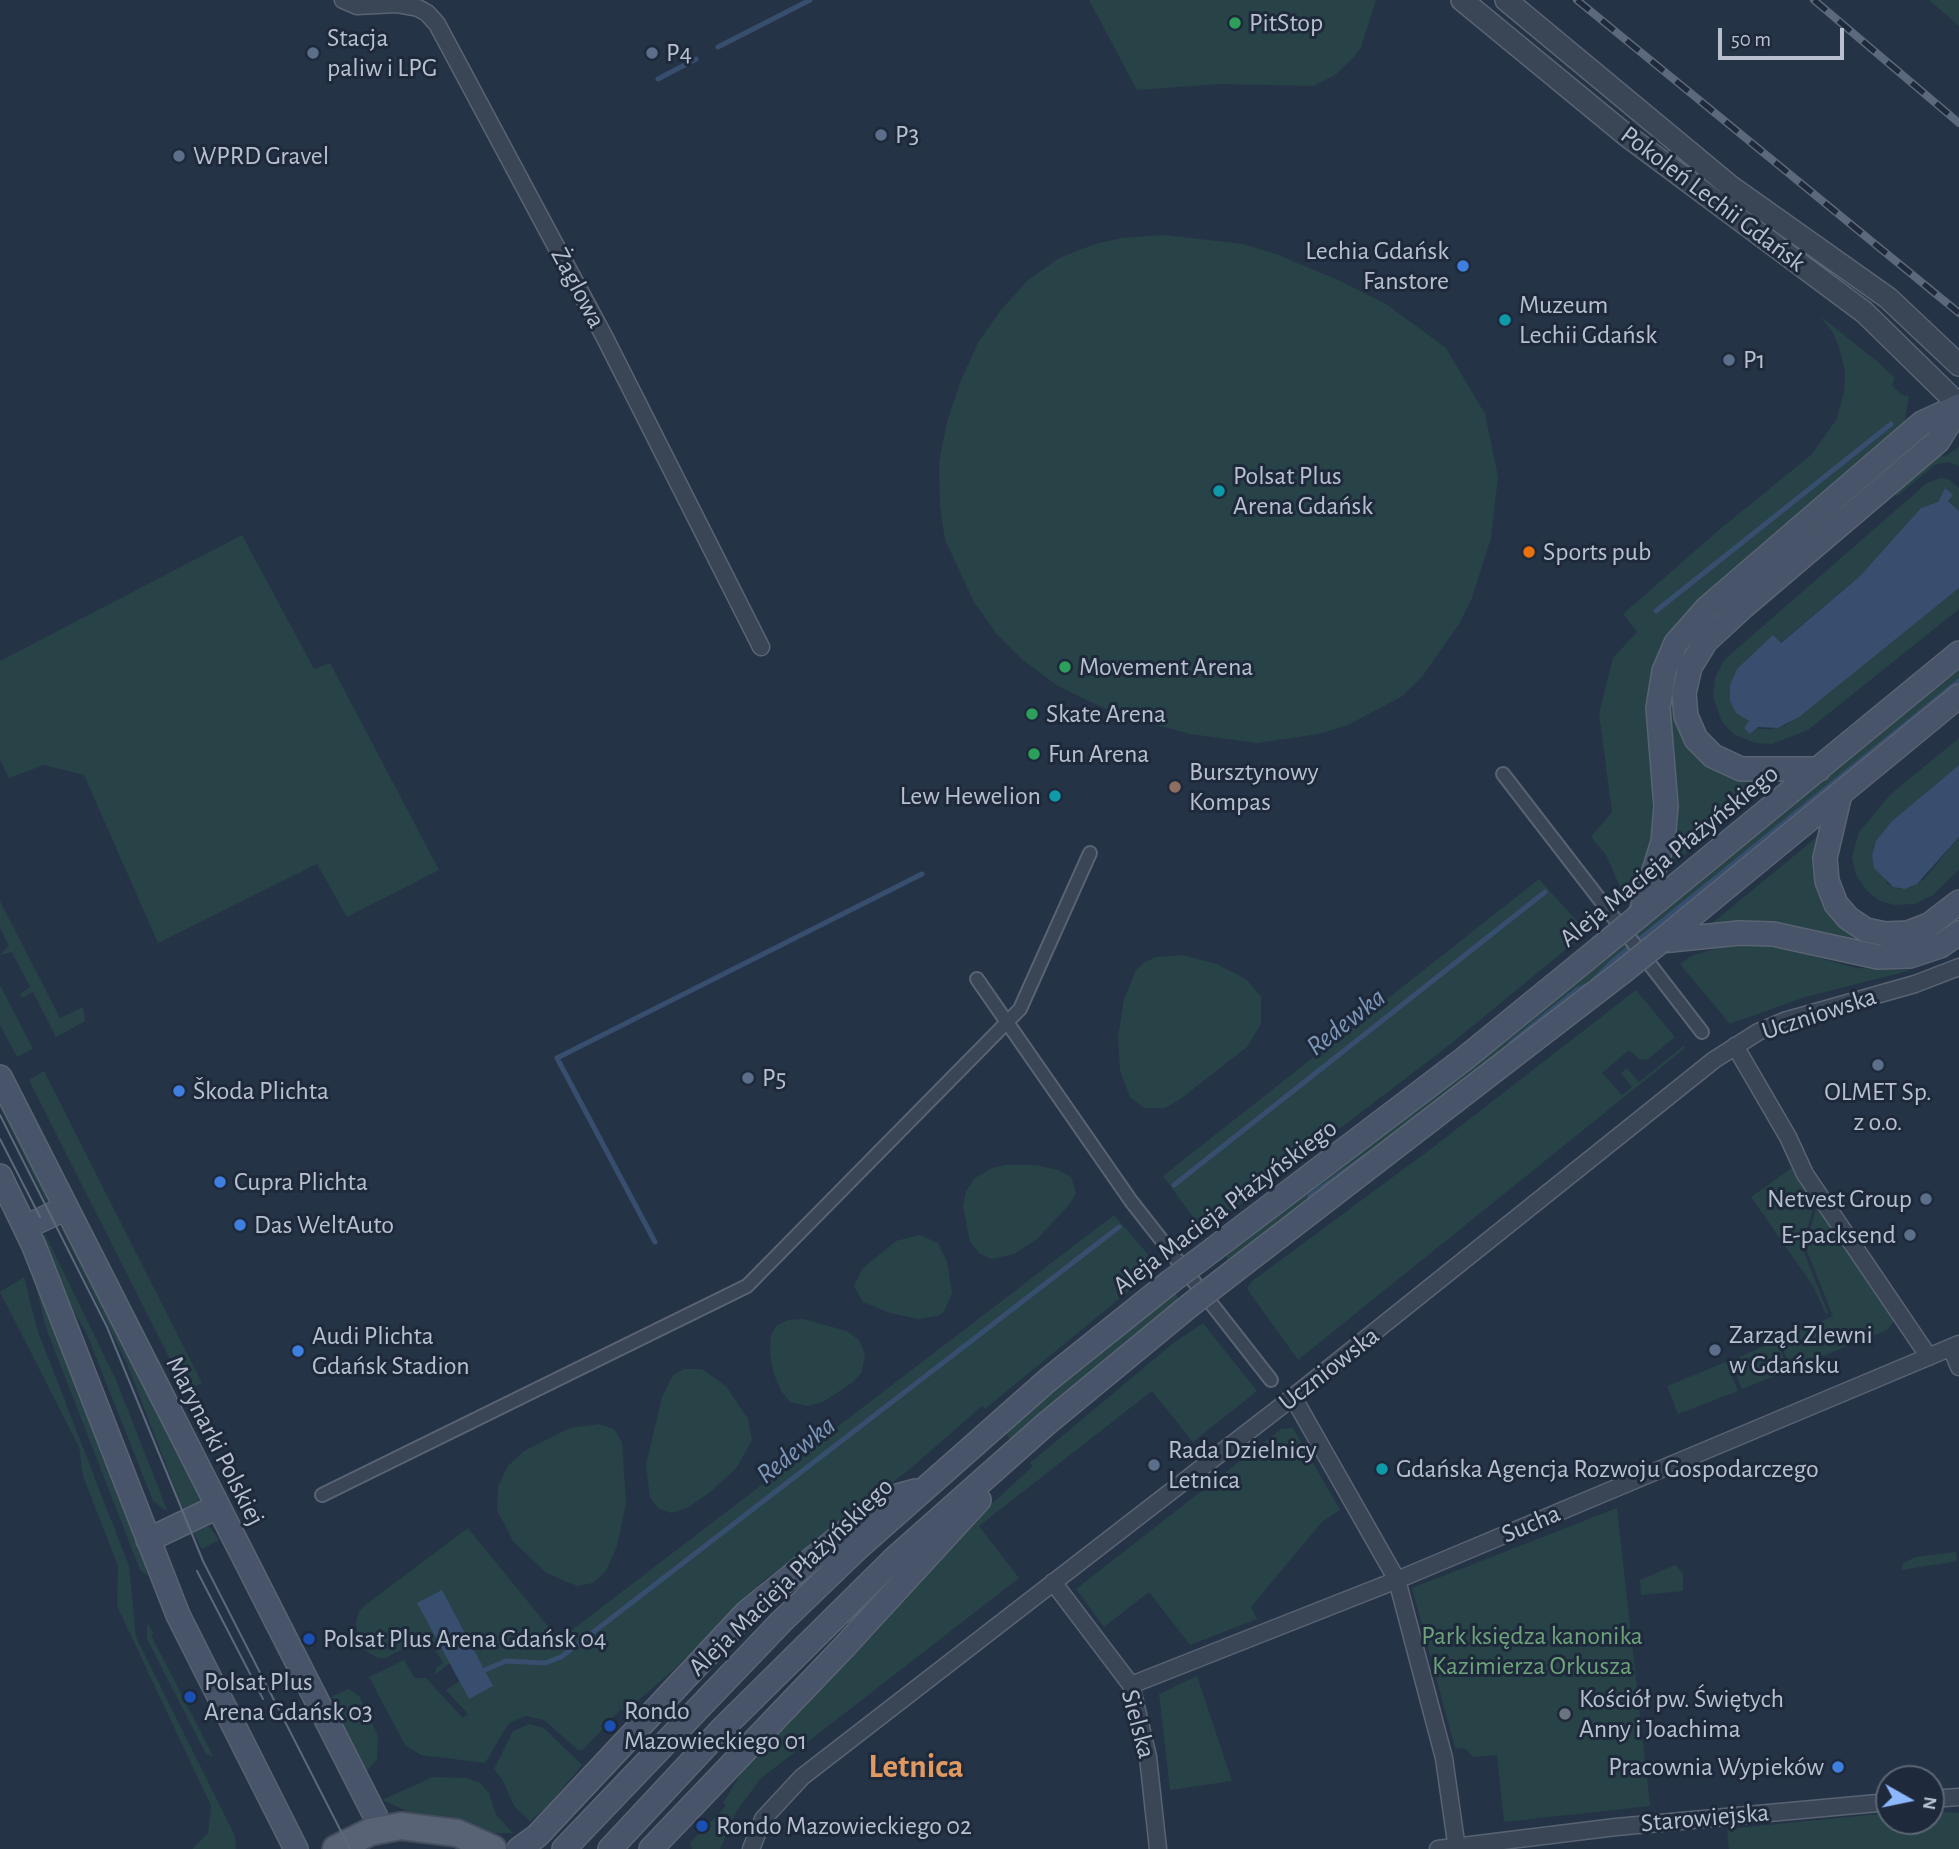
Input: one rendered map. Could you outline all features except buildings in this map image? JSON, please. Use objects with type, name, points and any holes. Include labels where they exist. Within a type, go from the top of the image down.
[{"type":"main road","points":[[1819,769],[1741,769],[1713,756],[1696,739],[1686,716],[1684,693],[1690,667],[1706,641],[1744,606],[1938,441],[1959,406]]},
{"type":"main road","points":[[1640,915],[1663,842],[1666,806],[1658,708],[1664,670],[1676,643],[1707,608],[1922,423],[1959,406]]},
{"type":"main road","name":"Aleja Macieja Płażyńskiego","points":[[564,1849],[781,1622],[922,1489],[1049,1379],[1170,1282],[1453,1067],[1959,653]]},
{"type":"main road","points":[[610,1849],[721,1730],[846,1606],[1046,1424],[1189,1306],[1622,973],[1959,696]]},
{"type":"main road","points":[[1840,794],[1825,858],[1831,892],[1836,904],[1849,918],[1866,930],[1885,934],[1908,933],[1929,925],[1959,902]]},
{"type":"main road","points":[[1661,941],[1739,933],[1773,934],[1878,957],[1910,956],[1940,946],[1959,933]]},
{"type":"main road","name":"Marynarki Polskiej","points":[[1,1082],[382,1829]]},
{"type":"main road","points":[[0,1176],[26,1227],[178,1615],[296,1849]]},
{"type":"main road","points":[[26,1227],[66,1208]]},
{"type":"main road","points":[[651,1849],[845,1646],[1046,1424]]},
{"type":"main road","points":[[519,1849],[537,1836],[755,1605],[886,1499],[922,1489]]},
{"type":"main road","points":[[148,1540],[217,1507]]},
{"type":"main road","points":[[336,1849],[382,1829],[438,1829],[493,1849]]},
{"type":"street","name":"Żaglowa","points":[[343,0],[357,6],[396,4],[418,8],[437,24],[605,338],[761,647]]},
{"type":"street","name":"Pokoleń Lechii Gdańsk","points":[[1462,0],[1626,135],[1864,312],[1959,406]]},
{"type":"street","name":"Pokoleń Lechii Gdańsk","points":[[1506,0],[1730,186],[1888,298],[1959,365]]},
{"type":"street","points":[[1626,135],[1642,114]]},
{"type":"street","points":[[1503,774],[1702,1032]]},
{"type":"street","points":[[322,1495],[747,1286],[1020,1009],[1090,853]]},
{"type":"street","name":"Uczniowska","points":[[751,1849],[763,1819],[802,1777],[1293,1397],[1735,1046],[1784,1021],[1915,984],[1959,967]]},
{"type":"street","points":[[977,979],[1131,1201],[1271,1380]]},
{"type":"street","points":[[1735,1046],[1805,1174],[1929,1357]]},
{"type":"street","points":[[1955,1345],[1959,1367]]},
{"type":"street","name":"Sucha","points":[[1131,1685],[1397,1580],[1955,1345]]},
{"type":"street","points":[[1293,1397],[1397,1580],[1444,1758],[1457,1848]]},
{"type":"street","name":"Sielska","points":[[1053,1582],[1131,1685],[1148,1758],[1158,1849]]},
{"type":"street","name":"Starowiejska","points":[[1438,1849],[1616,1827],[1875,1803]]},
{"type":"green space","name":"PitStop","points":[[1089,0],[1376,0],[1361,47],[1353,58],[1335,75],[1313,86],[1219,84],[1137,90]]},
{"type":"green space","points":[[1929,0],[1959,0],[1959,26]]},
{"type":"green space","name":"Polsat Plus Arena Gdańsk","points":[[1165,235],[1243,244],[1276,254],[1386,304],[1446,348],[1485,414],[1498,477],[1491,538],[1472,598],[1459,624],[1422,677],[1401,697],[1348,725],[1319,734],[1257,743],[1190,734],[1121,715],[1093,703],[1058,686],[1024,661],[996,633],[974,602],[945,540],[940,506],[939,462],[947,422],[961,380],[978,343],[1000,311],[1028,280],[1059,258],[1095,244],[1122,238]]},
{"type":"green space","points":[[1800,300],[1878,362],[1895,378],[1892,385],[1902,395],[1909,396],[1903,430],[1667,639],[1656,661],[1649,692],[1655,829],[1647,858],[1635,883],[1630,890],[1622,891],[1606,855],[1591,837],[1612,812],[1599,714],[1613,658],[1637,632],[1623,614],[1720,529],[1811,455],[1836,420],[1844,392],[1845,372],[1839,347],[1832,331],[1820,316]]},
{"type":"green space","points":[[1924,433],[1927,437],[1680,665],[1674,705],[1682,735],[1777,778],[1662,873],[1667,723],[1672,673],[1693,635]]},
{"type":"green space","points":[[1959,447],[1959,466],[1949,462],[1936,464],[1897,496],[1894,493],[1941,454],[1944,457]]},
{"type":"green space","points":[[1941,478],[1950,480],[1959,488],[1959,511],[1948,501],[1952,495],[1945,488],[1938,502],[1921,508],[1859,577],[1780,643],[1773,635],[1730,685],[1730,701],[1749,722],[1744,728],[1771,729],[1785,726],[1959,588],[1959,609],[1808,730],[1772,744],[1755,743],[1735,735],[1722,722],[1713,697],[1715,678],[1724,660],[1927,483]]},
{"type":"green space","points":[[242,535],[314,669],[330,663],[439,870],[347,917],[317,864],[158,943],[84,775],[44,765],[9,778],[0,760],[0,661]]},
{"type":"green space","points":[[1959,669],[1959,687],[1655,933],[1230,1262],[1224,1254]]},
{"type":"green space","points":[[1959,738],[1959,765],[1892,821],[1873,848],[1887,884],[1899,889],[1911,887],[1924,879],[1959,837],[1959,870],[1933,895],[1915,904],[1895,905],[1880,901],[1867,891],[1856,875],[1852,857],[1859,832],[1891,794]]},
{"type":"green space","points":[[1823,832],[1855,934],[1959,913],[1959,922],[1944,934],[1902,948],[1705,929]]},
{"type":"green space","points":[[1539,879],[1587,932],[1452,1043],[1204,1232],[1163,1176]]},
{"type":"green space","points":[[0,901],[60,1018],[83,1007],[85,1021],[56,1037],[33,992],[22,998],[20,994],[30,987],[12,952],[0,955],[9,946],[0,928]]},
{"type":"green space","points":[[1753,944],[1799,952],[1856,968],[1912,970],[1805,997],[1730,1024],[1680,964],[1691,956],[1721,947]]},
{"type":"green space","points":[[1182,955],[1217,964],[1246,979],[1261,997],[1261,1024],[1247,1047],[1179,1100],[1165,1108],[1144,1108],[1130,1097],[1120,1071],[1118,1037],[1124,999],[1136,970],[1145,962],[1156,957]]},
{"type":"green space","points":[[0,985],[33,1049],[17,1057],[0,1025]]},
{"type":"green space","points":[[1636,990],[1675,1037],[1647,1060],[1639,1059],[1629,1050],[1602,1073],[1622,1095],[1632,1087],[1621,1073],[1627,1068],[1639,1082],[1683,1046],[1685,1048],[1298,1360],[1247,1289],[1251,1282],[1436,1145]]},
{"type":"green space","points":[[44,1071],[202,1383],[186,1391],[29,1080]]},
{"type":"green space","points":[[22,1091],[176,1394],[171,1392]]},
{"type":"green space","points":[[0,1103],[48,1195],[47,1203],[0,1108]]},
{"type":"green space","points":[[1005,1165],[1036,1165],[1058,1170],[1071,1177],[1076,1193],[1069,1205],[1037,1239],[1014,1254],[992,1259],[980,1254],[970,1242],[963,1206],[966,1191],[975,1178],[992,1168]]},
{"type":"green space","points":[[1793,1167],[1815,1202],[1802,1247],[1828,1313],[1826,1314],[1813,1286],[1751,1197]]},
{"type":"green space","points":[[1817,1206],[1894,1321],[1887,1330],[1791,1369],[1779,1340],[1833,1316],[1805,1246]]},
{"type":"green space","points":[[1114,1215],[1158,1266],[985,1409],[982,1406],[910,1469],[763,1581],[671,1672],[625,1712],[621,1709],[583,1750],[578,1750],[544,1720],[526,1716],[509,1723],[485,1763],[421,1755],[405,1745],[369,1677],[404,1660],[415,1678],[426,1678],[463,1718],[468,1714],[446,1690],[460,1681],[450,1663],[435,1675],[436,1668],[443,1663],[427,1637],[385,1658],[378,1658],[366,1651],[358,1636],[356,1621],[360,1610],[368,1603],[468,1528],[559,1640]]},
{"type":"green space","points":[[60,1226],[66,1229],[202,1499],[185,1514],[127,1364]]},
{"type":"green space","points":[[45,1234],[116,1380],[168,1512],[153,1501],[86,1332],[66,1299],[42,1237]]},
{"type":"green space","points":[[920,1235],[938,1243],[947,1262],[952,1293],[944,1312],[938,1316],[918,1319],[890,1313],[863,1302],[854,1286],[863,1268],[896,1241]]},
{"type":"green space","points":[[20,1249],[25,1253],[141,1550],[148,1576],[140,1570],[46,1328],[35,1282]]},
{"type":"green space","points":[[24,1277],[37,1329],[129,1566],[136,1637],[235,1836],[236,1849],[192,1849],[208,1833],[211,1806],[117,1606],[118,1566],[83,1476],[79,1447],[0,1292]]},
{"type":"green space","points":[[1174,1292],[1180,1300],[1011,1440],[1004,1432]]},
{"type":"green space","points":[[803,1319],[847,1331],[859,1340],[865,1354],[862,1372],[853,1382],[823,1402],[808,1406],[790,1402],[781,1391],[773,1372],[770,1351],[771,1334],[777,1325],[788,1320]]},
{"type":"green space","points":[[1203,1323],[1257,1391],[1193,1442],[1152,1391],[979,1526],[1019,1578],[760,1779],[736,1812],[720,1849],[692,1849],[690,1843],[726,1806],[723,1803],[742,1772],[874,1634],[981,1514],[1033,1466],[1030,1463],[1172,1344]]},
{"type":"green space","points":[[1776,1341],[1789,1370],[1742,1389],[1730,1361]]},
{"type":"green space","points":[[1726,1362],[1738,1391],[1678,1414],[1667,1386]]},
{"type":"green space","points":[[684,1369],[702,1369],[726,1386],[748,1419],[752,1440],[737,1467],[714,1489],[689,1507],[672,1513],[659,1509],[650,1498],[646,1465],[662,1397],[673,1375]]},
{"type":"green space","points":[[599,1424],[614,1429],[622,1442],[626,1504],[617,1546],[606,1571],[593,1583],[577,1586],[546,1573],[513,1541],[497,1510],[498,1487],[507,1467],[524,1451],[570,1428]]},
{"type":"green space","points":[[1293,1428],[1340,1510],[1322,1522],[1251,1607],[1257,1619],[1190,1645],[1149,1592],[1104,1627],[1076,1589],[1281,1429]]},
{"type":"green space","name":"Park księdza kanonika Kazimierza Orkusza","points":[[1617,1508],[1650,1806],[1504,1822],[1497,1755],[1473,1757],[1466,1749],[1455,1748],[1412,1588]]},
{"type":"green space","points":[[209,1526],[219,1540],[202,1549],[193,1532]]},
{"type":"green space","points":[[1956,1552],[1957,1561],[1902,1570],[1902,1564],[1915,1557]]},
{"type":"green space","points":[[1675,1565],[1683,1573],[1683,1591],[1641,1595],[1640,1580]]},
{"type":"green space","points":[[147,1623],[213,1756],[206,1754],[147,1639]]},
{"type":"green space","points":[[1197,1676],[1232,1781],[1170,1790],[1159,1694]]},
{"type":"green space","points":[[349,1689],[360,1697],[378,1736],[377,1759],[363,1776],[332,1696]]},
{"type":"green space","points":[[529,1724],[544,1728],[582,1765],[548,1806],[530,1821],[514,1806],[503,1781],[494,1769],[513,1731]]},
{"type":"green space","points":[[433,1777],[467,1778],[480,1783],[489,1793],[496,1815],[513,1833],[494,1833],[453,1817],[409,1812],[382,1800]]},
{"type":"green space","points":[[1945,1812],[1959,1813],[1959,1849],[1729,1849],[1727,1829],[1875,1814],[1875,1835],[1945,1835]]},
{"type":"water","points":[[1945,488],[1953,495],[1948,501],[1959,511],[1959,588],[1799,717],[1778,728],[1758,727],[1750,734],[1744,728],[1749,721],[1736,713],[1730,701],[1730,685],[1737,669],[1773,635],[1781,643],[1859,577],[1921,508],[1938,502]]},
{"type":"water","points":[[1959,765],[1959,837],[1917,884],[1905,889],[1893,887],[1874,868],[1872,855],[1876,841],[1892,821]]},
{"type":"water","points":[[442,1590],[493,1686],[469,1699],[417,1603]]},
{"type":"waterway","points":[[718,47],[810,0]]},
{"type":"waterway","points":[[658,79],[696,59]]},
{"type":"waterway","points":[[1656,611],[1891,424]]},
{"type":"waterway","points":[[1511,1043],[1577,990],[1590,984],[1612,962],[1959,681]]},
{"type":"waterway","points":[[655,1242],[557,1058],[922,874]]},
{"type":"waterway","name":"Redewka","points":[[1174,1185],[1545,892]]},
{"type":"waterway","points":[[1310,1196],[1366,1156]]},
{"type":"waterway","name":"Redewka","points":[[485,1670],[506,1661],[545,1663],[561,1657],[1119,1227]]},
{"type":"tram line","points":[[0,1115],[107,1327],[203,1561],[350,1849]]},
{"type":"tram line","points":[[0,1139],[40,1217]]},
{"type":"tram line","points":[[197,1571],[263,1699]]},
{"type":"railway","points":[[1577,0],[1959,313]]},
{"type":"railway","points":[[1814,0],[1959,123]]},
{"type":"place","name":"PitStop","points":[[1235,23]]},
{"type":"place","name":"Stacja paliw i LPG","points":[[313,53]]},
{"type":"place","name":"P4","points":[[652,53]]},
{"type":"place","name":"P3","points":[[881,135]]},
{"type":"place","name":"WPRD Gravel","points":[[179,156]]},
{"type":"place","name":"Lechia Gdańsk Fanstore","points":[[1463,266]]},
{"type":"place","name":"Muzeum Lechii Gdańsk","points":[[1505,320]]},
{"type":"place","name":"P1","points":[[1729,360]]},
{"type":"place","name":"Polsat Plus Arena Gdańsk","points":[[1219,491]]},
{"type":"place","name":"Sports pub","points":[[1529,552]]},
{"type":"place","name":"Movement Arena","points":[[1065,667]]},
{"type":"place","name":"Skate Arena","points":[[1032,714]]},
{"type":"place","name":"Fun Arena","points":[[1034,754]]},
{"type":"place","name":"Bursztynowy Kompas","points":[[1175,787]]},
{"type":"place","name":"Lew Hewelion","points":[[1055,796]]},
{"type":"place","name":"OLMET Sp. z o.o.","points":[[1878,1065]]},
{"type":"place","name":"P5","points":[[748,1078]]},
{"type":"place","name":"Škoda Plichta","points":[[179,1091]]},
{"type":"place","name":"Cupra Plichta","points":[[220,1182]]},
{"type":"place","name":"Netvest Group","points":[[1926,1199]]},
{"type":"place","name":"Das WeltAuto","points":[[240,1225]]},
{"type":"place","name":"E-packsend","points":[[1910,1235]]},
{"type":"place","name":"Zarząd Zlewni w Gdańsku","points":[[1715,1350]]},
{"type":"place","name":"Audi Plichta Gdańsk Stadion","points":[[298,1351]]},
{"type":"place","name":"Rada Dzielnicy Letnica","points":[[1154,1465]]},
{"type":"place","name":"Gdańska Agencja Rozwoju Gospodarczego","points":[[1382,1469]]},
{"type":"place","name":"Polsat Plus Arena Gdańsk 04","points":[[309,1639]]},
{"type":"place","name":"Polsat Plus Arena Gdańsk 03","points":[[190,1697]]},
{"type":"place","name":"Kościół pw. Świętych Anny i Joachima","points":[[1565,1714]]},
{"type":"place","name":"Rondo Mazowieckiego 01","points":[[610,1726]]},
{"type":"place","name":"Pracownia Wypieków","points":[[1838,1767]]},
{"type":"place","name":"Rondo Mazowieckiego 02","points":[[702,1826]]},
{"type":"district","name":"Letnica","points":[[916,1767]]}]
